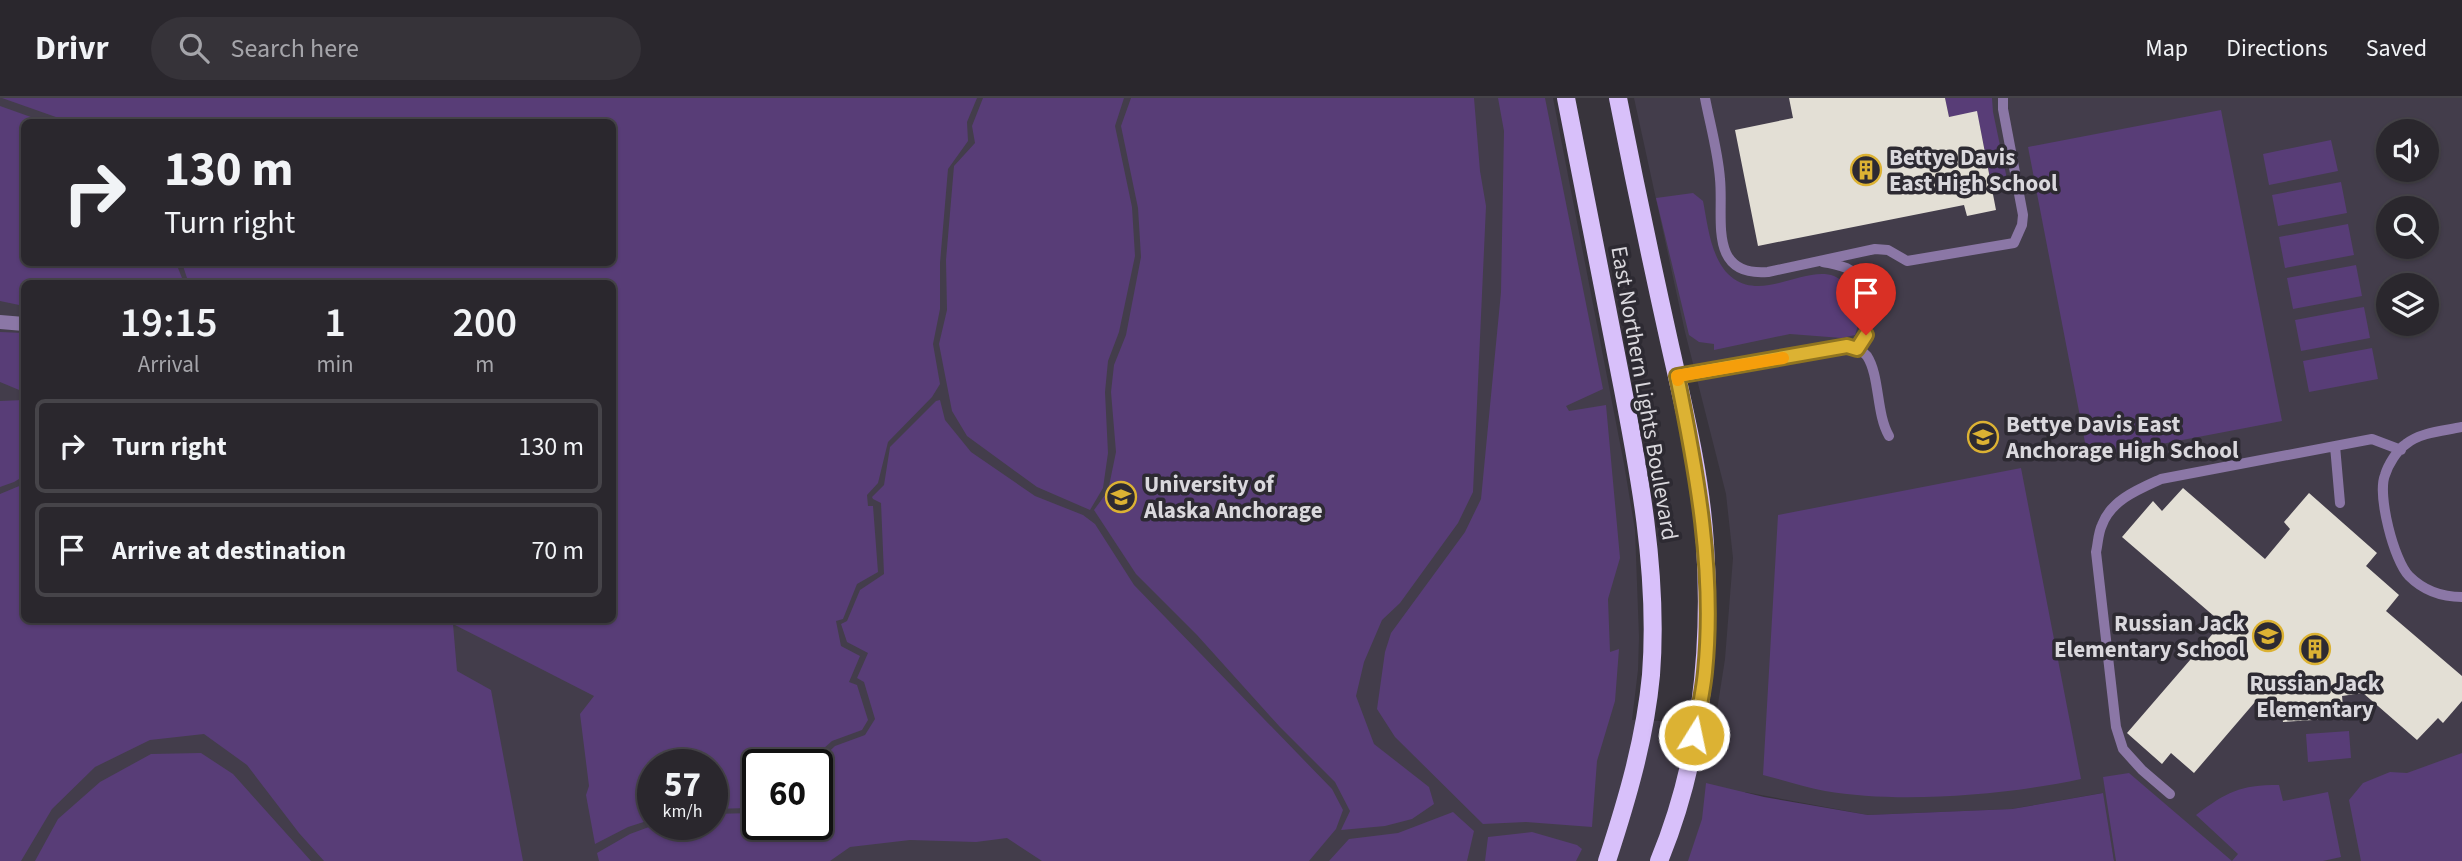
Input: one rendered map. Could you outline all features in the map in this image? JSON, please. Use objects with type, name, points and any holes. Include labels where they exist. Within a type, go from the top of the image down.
[{"type":"main road","name":"East Northern Lights Boulevard","points":[[1566,98],[1638,467],[1648,542],[1652,609],[1651,675],[1641,744],[1626,804],[1607,861]]},
{"type":"main road","name":"East Northern Lights Boulevard","points":[[1618,98],[1637,199],[1677,376],[1705,541],[1708,610],[1705,673],[1681,794],[1659,861]]},
{"type":"street","points":[[0,322],[21,324]]},
{"type":"lane","points":[[1705,98],[1720,176],[1720,232],[1723,248],[1743,271],[1754,273],[1875,249],[1888,250],[1907,261],[2014,243],[2022,225],[2023,215],[2003,98]]},
{"type":"lane","points":[[1821,261],[1852,271],[1862,282],[1868,299],[1870,318],[1866,335],[1857,349]]},
{"type":"lane","points":[[1677,376],[1847,346],[1866,355],[1884,427],[1889,436]]},
{"type":"lane","points":[[2462,427],[2426,435],[2406,443],[2384,476],[2382,496],[2399,562],[2408,575],[2425,589],[2446,597],[2462,597]]},
{"type":"lane","points":[[2170,794],[2123,749],[2116,727],[2096,552],[2102,525],[2113,507],[2135,490],[2161,479],[2372,439],[2400,450]]},
{"type":"lane","points":[[2335,446],[2340,503]]},
{"type":"shaded area","points":[[0,98],[1553,98],[1635,530],[1639,637],[1632,720],[1715,723],[1725,659],[1733,558],[1726,494],[1685,332],[1634,98],[2462,98],[2462,861],[2114,861],[2102,793],[2012,809],[1868,815],[1745,792],[1758,861],[0,861]]},
{"type":"shaded area","points":[[2,98],[977,98],[967,122],[968,141],[948,169],[940,263],[940,309],[933,344],[940,384],[932,397],[888,442],[878,483],[867,495],[868,506],[873,506],[878,572],[857,584],[843,619],[836,621],[841,646],[860,656],[849,682],[857,685],[868,720],[862,730],[832,741],[823,749],[742,749],[742,808],[728,809],[728,749],[637,749],[637,824],[595,844],[586,795],[589,786],[580,714],[594,696],[453,624],[457,671],[491,690],[523,861],[324,861],[247,765],[204,734],[150,740],[95,767],[52,809],[21,861],[0,861],[0,494],[21,485],[21,623],[616,623],[616,280],[188,280],[183,266],[616,266],[616,119],[62,119]]},
{"type":"shaded area","points":[[983,98],[1124,98],[1115,126],[1132,207],[1135,256],[1119,332],[1108,361],[1105,392],[1108,453],[1103,488],[1090,510],[1037,487],[967,436],[952,411],[939,344],[947,310],[946,260],[954,166],[975,143],[972,126]]},
{"type":"shaded area","points":[[1131,98],[1474,98],[1486,206],[1473,492],[1458,523],[1400,603],[1382,620],[1364,662],[1356,696],[1374,744],[1429,787],[1434,804],[1412,819],[1385,826],[1341,830],[1350,811],[1335,782],[1136,574],[1094,510],[1108,491],[1116,452],[1111,392],[1114,365],[1126,335],[1141,257],[1138,208],[1121,126]]},
{"type":"shaded area","points":[[1498,98],[1545,98],[1603,389],[1566,406],[1569,411],[1606,405],[1620,558],[1608,599],[1610,652],[1619,649],[1615,701],[1597,761],[1592,827],[1526,822],[1483,824],[1395,737],[1377,709],[1385,652],[1391,633],[1465,532],[1481,499],[1501,292],[1504,131]]},
{"type":"shaded area","points":[[1945,98],[1992,98],[2007,179],[1991,182],[1977,112],[1949,117]]},
{"type":"shaded area","points":[[0,106],[37,119],[21,119],[21,266],[177,266],[183,280],[21,280],[21,305],[0,301]]},
{"type":"shaded area","points":[[2221,110],[2282,421],[2088,458],[2028,147]]},
{"type":"shaded area","points":[[2331,140],[2338,171],[2269,185],[2263,154]]},
{"type":"shaded area","points":[[2341,182],[2347,213],[2278,226],[2272,195]]},
{"type":"shaded area","points":[[1693,193],[1703,201],[1715,254],[1726,272],[1734,279],[1759,286],[1810,275],[1834,276],[1847,287],[1858,305],[1859,319],[1855,335],[1842,338],[1790,334],[1714,350],[1714,344],[1699,342],[1689,335],[1656,198]]},
{"type":"shaded area","points":[[2348,224],[2354,255],[2285,268],[2279,237]]},
{"type":"shaded area","points":[[2356,265],[2362,296],[2293,309],[2287,278]]},
{"type":"shaded area","points":[[2364,307],[2370,338],[2301,351],[2295,320]]},
{"type":"shaded area","points":[[0,332],[21,333],[21,391],[0,382]]},
{"type":"shaded area","points":[[2372,348],[2378,379],[2309,392],[2303,361]]},
{"type":"shaded area","points":[[21,400],[21,478],[0,487],[0,401]]},
{"type":"shaded area","points":[[940,400],[945,420],[971,452],[1035,496],[1083,515],[1095,524],[1134,585],[1332,789],[1343,810],[1336,829],[1309,861],[1042,861],[1007,838],[976,842],[910,840],[850,847],[830,861],[599,861],[597,853],[637,831],[637,840],[728,840],[728,814],[742,813],[742,840],[833,840],[832,749],[865,735],[875,719],[864,682],[857,678],[868,653],[847,642],[841,624],[847,621],[860,590],[884,574],[881,503],[872,497],[884,485],[890,447]]},
{"type":"shaded area","points":[[2021,468],[2081,779],[1987,793],[1886,797],[1825,791],[1763,775],[1778,515]]},
{"type":"shaded area","points":[[2349,731],[2351,758],[2308,762],[2306,734]]},
{"type":"shaded area","points":[[201,753],[233,774],[311,861],[35,861],[58,819],[100,782],[151,754]]},
{"type":"shaded area","points":[[2462,753],[2462,861],[2361,861],[2349,800],[2363,783],[2390,772],[2407,773]]},
{"type":"shaded area","points":[[2129,773],[2232,861],[2116,861],[2103,777]]},
{"type":"shaded area","points":[[1706,783],[1764,797],[1868,815],[2012,809],[2103,793],[2114,861],[1688,861],[1702,819]]},
{"type":"shaded area","points":[[2279,785],[2283,801],[2328,792],[2341,857],[2323,861],[2232,861],[2238,854],[2196,815],[2207,807],[2225,795],[2254,786]]},
{"type":"shaded area","points":[[1453,812],[1474,831],[1467,861],[1329,861],[1349,839],[1398,833]]},
{"type":"shaded area","points":[[1532,832],[1577,845],[1582,849],[1576,861],[1485,861],[1488,837]]},
{"type":"building","name":"Bettye Davis East High School","points":[[1789,98],[1945,98],[1949,117],[1977,111],[1996,210],[1967,216],[1964,205],[1758,246],[1735,130],[1793,118]]},
{"type":"building","name":"Russian Jack Elementary","points":[[2183,488],[2265,559],[2290,529],[2284,522],[2309,493],[2377,553],[2366,566],[2399,595],[2386,611],[2462,676],[2462,701],[2443,723],[2438,718],[2417,740],[2363,693],[2342,696],[2344,718],[2283,722],[2280,701],[2255,702],[2194,773],[2171,753],[2162,764],[2127,733],[2222,623],[2122,537],[2153,501],[2162,511]]},
{"type":"slow traffic","points":[[1678,380],[1677,376],[1783,358]]},
{"type":"place","name":"Bettye Davis East High School","points":[[1866,170]]},
{"type":"place","name":"Bettye Davis East Anchorage High School","points":[[1983,437]]},
{"type":"place","name":"University of Alaska Anchorage","points":[[1121,497]]},
{"type":"place","name":"Russian Jack Elementary School","points":[[2268,636]]},
{"type":"place","name":"Russian Jack Elementary","points":[[2315,649]]},
{"type":"route","points":[[1694,735],[1705,673],[1708,610],[1705,541],[1677,376],[1847,346],[1857,349],[1866,335]]}]
